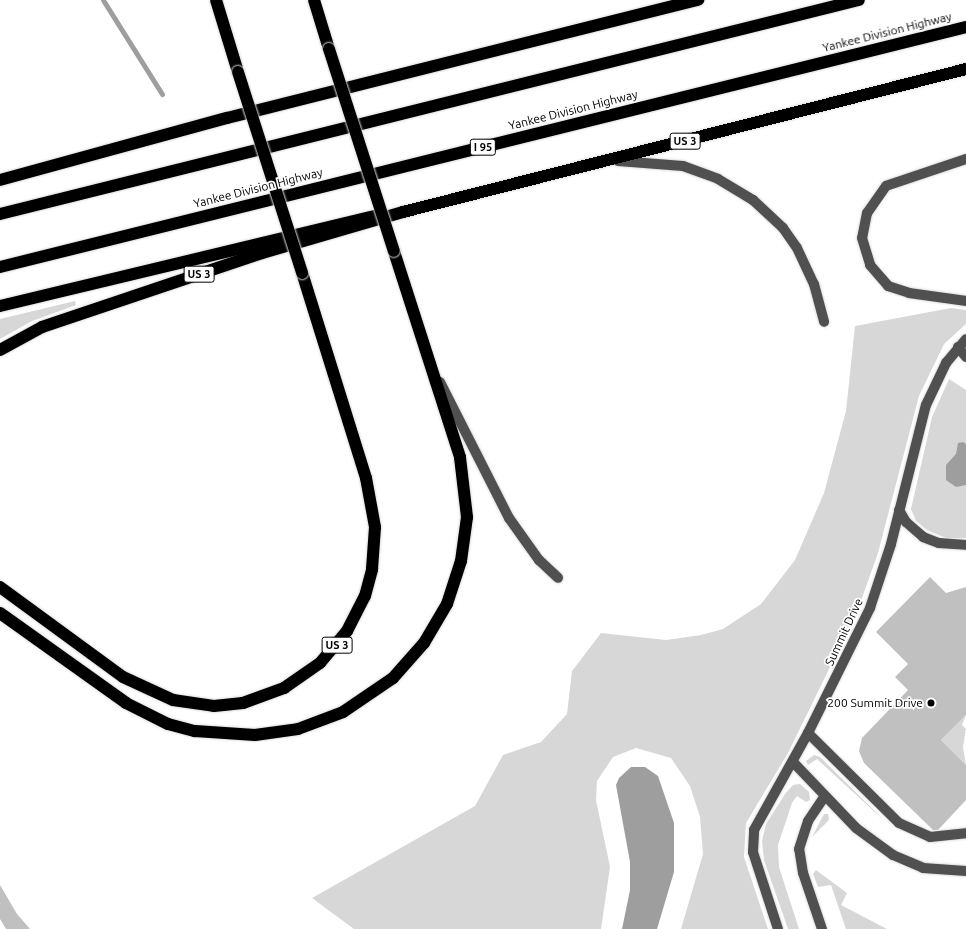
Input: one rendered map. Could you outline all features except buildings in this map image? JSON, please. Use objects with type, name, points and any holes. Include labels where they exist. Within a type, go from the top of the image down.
[{"type":"highway","name":"US 3","points":[[0,587],[123,677],[173,700],[214,706],[250,701],[284,688],[320,663],[347,631],[365,596],[373,562],[375,527],[366,478],[216,0]]},
{"type":"highway","points":[[0,613],[126,703],[182,728],[225,735],[271,734],[314,724],[357,704],[393,678],[424,643],[447,604],[461,561],[467,517],[463,470],[314,0]]},
{"type":"highway","points":[[0,180],[235,116],[698,0]]},
{"type":"highway","points":[[0,214],[859,0]]},
{"type":"highway","name":"Yankee Division Highway","points":[[0,267],[966,27]]},
{"type":"highway","name":"US 3","points":[[0,350],[27,333],[58,321],[232,262],[403,212],[966,69]]},
{"type":"highway","points":[[0,306],[356,219],[403,212]]},
{"type":"street","points":[[966,159],[886,186],[867,213],[862,238],[870,265],[888,286],[909,293],[966,301]]},
{"type":"street","points":[[598,163],[627,160],[670,163],[707,174],[742,192],[768,213],[794,242],[814,284],[824,322]]},
{"type":"street","name":"Summit Drive","points":[[778,929],[756,865],[752,835],[793,762],[870,608],[899,510],[926,405],[940,374],[958,347],[966,339]]},
{"type":"street","points":[[958,347],[966,357]]},
{"type":"street","points":[[428,357],[505,512],[539,560],[558,578]]},
{"type":"street","points":[[899,510],[906,522],[923,537],[949,545],[966,545]]},
{"type":"street","points":[[808,733],[899,823],[930,836],[966,833]]},
{"type":"street","points":[[793,762],[865,835],[893,856],[923,868],[966,871]]},
{"type":"street","points":[[822,929],[802,872],[799,849],[808,821],[825,796]]},
{"type":"shaded area","points":[[75,301],[76,305],[32,321],[0,339],[0,319]]},
{"type":"shaded area","points":[[951,308],[966,310],[966,324],[944,344],[919,396],[878,553],[857,612],[788,753],[746,823],[744,857],[768,929],[681,929],[703,854],[700,817],[690,786],[671,758],[636,748],[613,757],[597,781],[596,800],[610,867],[601,929],[354,929],[312,898],[475,806],[503,755],[541,742],[567,714],[572,671],[601,633],[666,640],[701,635],[723,629],[761,604],[795,560],[824,493],[846,411],[855,326]]},
{"type":"shaded area","points":[[949,379],[966,390],[966,538],[946,538],[927,530],[916,521],[911,509],[932,417]]},
{"type":"shaded area","points":[[963,442],[966,444],[966,485],[956,487],[946,480],[946,465],[956,454],[958,443]]},
{"type":"shaded area","points":[[966,715],[962,725],[966,729],[963,747],[966,765],[941,740]]},
{"type":"shaded area","points":[[814,755],[820,757],[889,825],[817,759],[808,765],[806,761]]},
{"type":"shaded area","points":[[631,767],[645,767],[658,776],[674,823],[674,872],[657,929],[622,929],[630,890],[630,862],[616,785],[619,778]]},
{"type":"shaded area","points":[[800,784],[809,792],[810,800],[806,802],[797,796],[792,803],[778,845],[779,867],[799,929],[788,929],[764,860],[762,841],[766,824],[785,794],[793,785]]},
{"type":"shaded area","points":[[824,814],[828,814],[829,820],[812,837]]},
{"type":"shaded area","points":[[816,870],[847,893],[841,905],[887,929],[846,929],[831,885],[818,887],[813,874]]},
{"type":"waterway","points":[[103,0],[162,94]]},
{"type":"place","name":"200 Summit Drive","points":[[931,703]]}]
